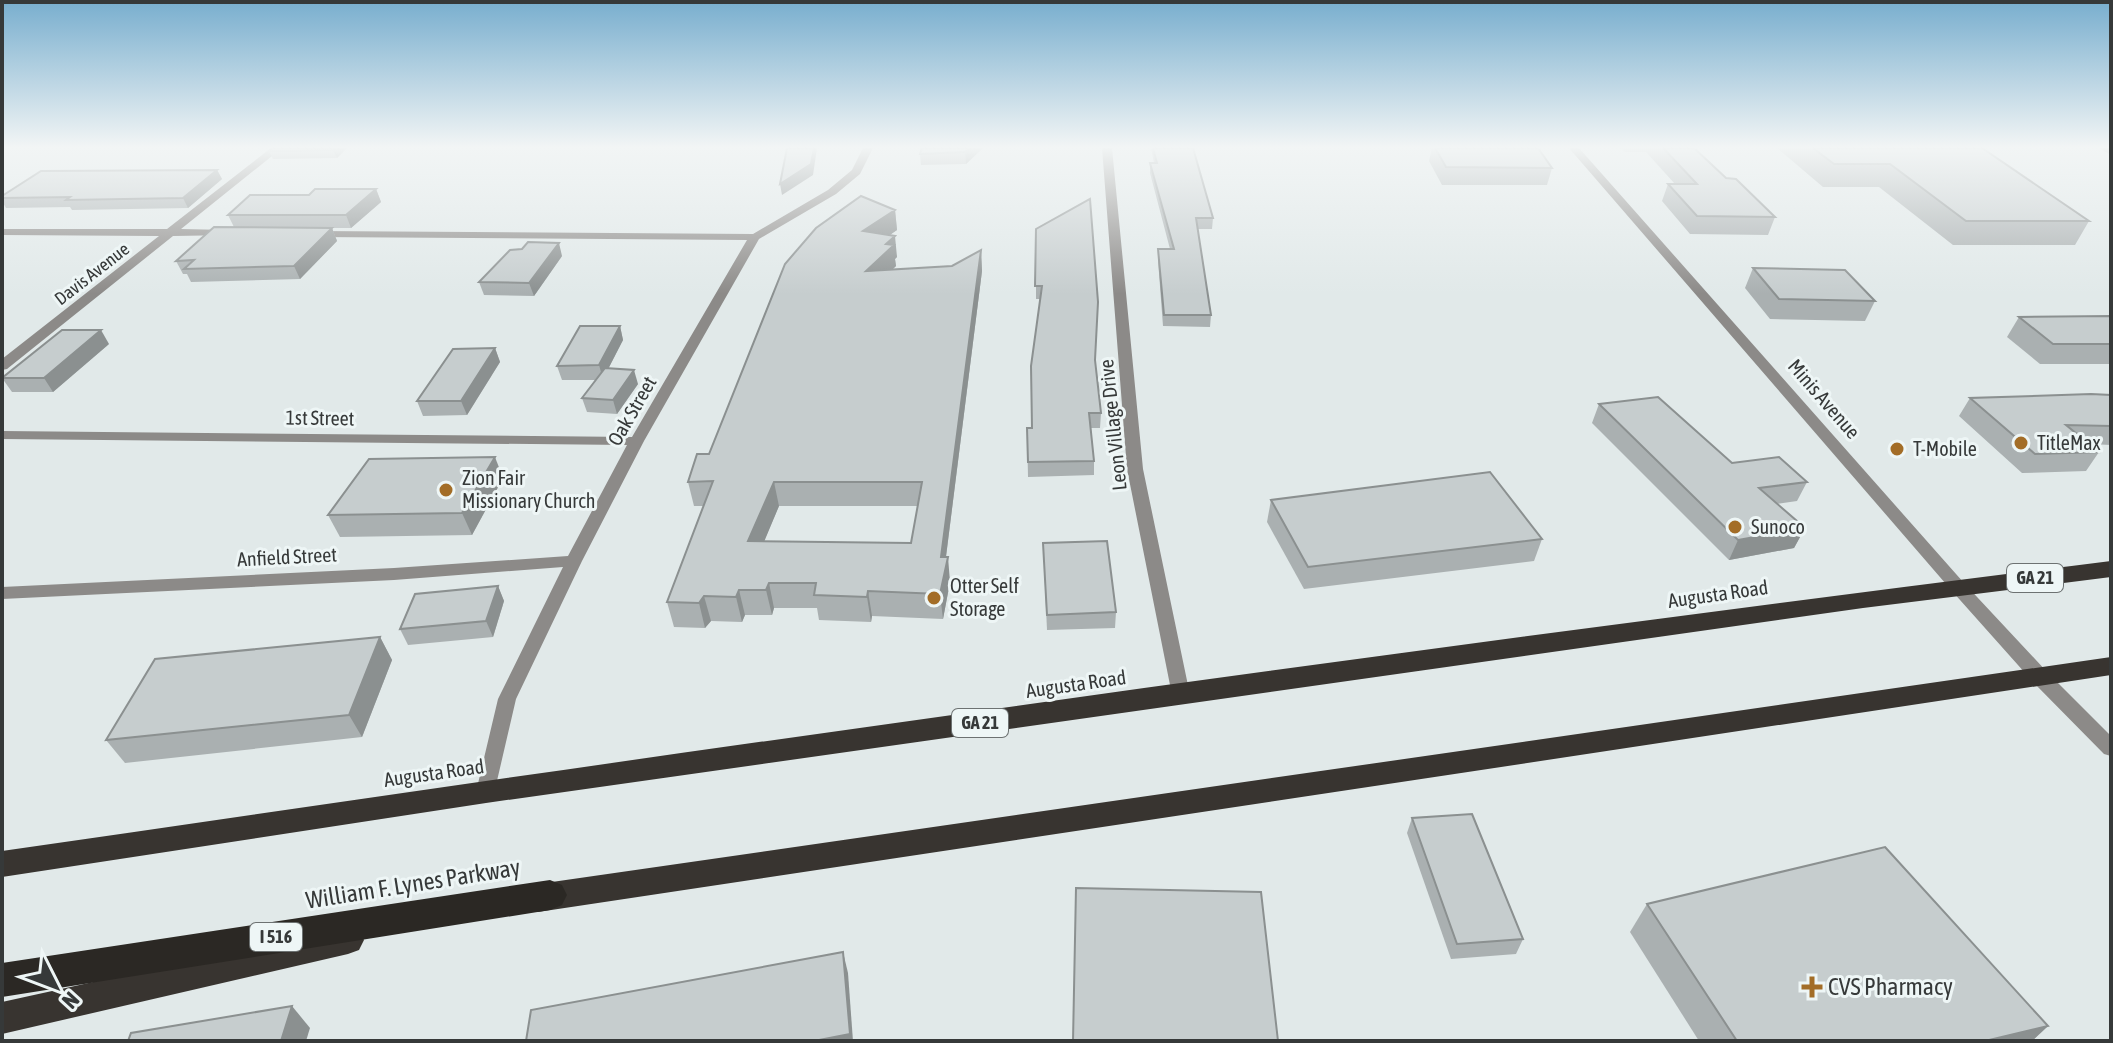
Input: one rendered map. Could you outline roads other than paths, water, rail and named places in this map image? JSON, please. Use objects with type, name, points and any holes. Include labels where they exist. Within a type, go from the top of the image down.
[{"type":"highway","name":"Augusta Road","points":[[2,864],[486,792],[1958,587],[2111,569]]},
{"type":"highway","points":[[2,1018],[550,895],[2111,666]]},
{"type":"highway","name":"William F. Lynes Parkway","points":[[2,980],[550,895]]},
{"type":"street","name":"Davis Avenue","points":[[2,366],[217,197]]},
{"type":"street","name":"Oak Street","points":[[486,792],[507,699],[637,441],[755,237],[824,197]]},
{"type":"street","name":"Leon Village Drive","points":[[1111,197],[1135,469],[1181,695]]},
{"type":"street","name":"Minis Avenue","points":[[1617,197],[1958,587],[2041,678],[2111,748]]},
{"type":"street","points":[[2,232],[247,233]]},
{"type":"street","points":[[306,234],[755,237]]},
{"type":"street","name":"1st Street","points":[[2,435],[637,441]]},
{"type":"street","name":"Anfield Street","points":[[2,593],[394,574],[574,561]]},
{"type":"place","name":"TitleMax","points":[[2021,443]]},
{"type":"place","name":"T-Mobile","points":[[1897,449]]},
{"type":"place","name":"Zion Fair Missionary Church","points":[[446,490]]},
{"type":"place","name":"Sunoco","points":[[1735,527]]},
{"type":"place","name":"Otter Self Storage","points":[[934,598]]},
{"type":"place","name":"CVS Pharmacy","points":[[1812,987]]}]
